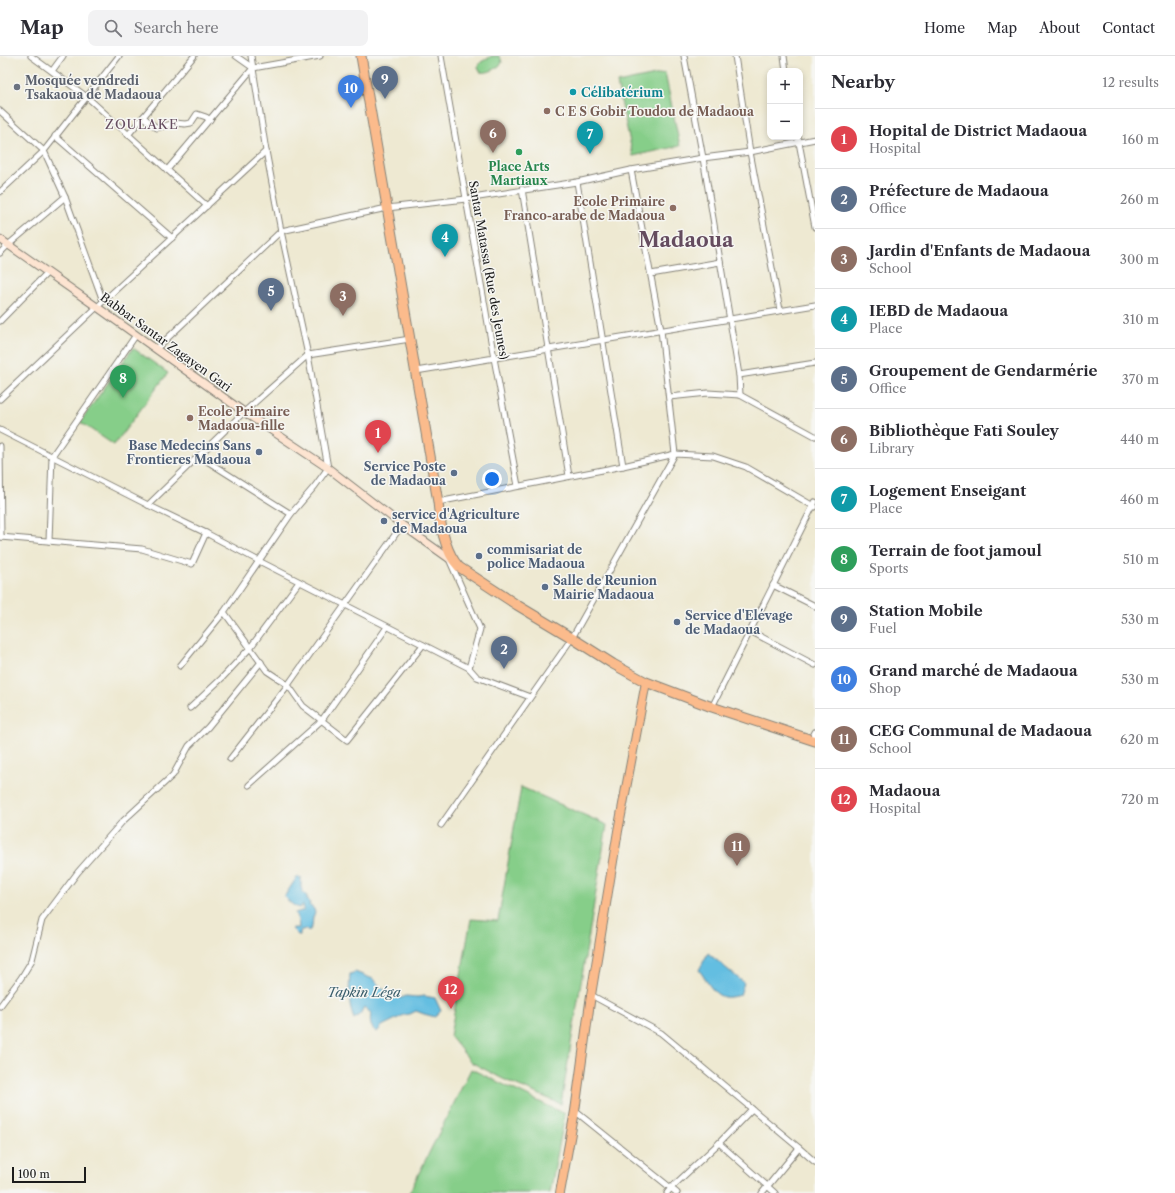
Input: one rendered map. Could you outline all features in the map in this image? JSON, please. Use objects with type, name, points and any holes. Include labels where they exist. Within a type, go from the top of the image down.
[{"type":"highway","points":[[361,56],[416,371],[438,502],[440,523],[452,560],[459,567],[517,604],[613,664],[646,682],[712,706],[814,737]]},
{"type":"main road","points":[[560,1193],[575,1111],[591,995],[618,831],[646,682]]},
{"type":"street","points":[[31,56],[86,97],[207,206]]},
{"type":"street","points":[[52,72],[63,56]]},
{"type":"street","points":[[0,192],[44,151],[119,56]]},
{"type":"street","points":[[128,135],[194,56]]},
{"type":"street","points":[[236,56],[253,68]]},
{"type":"street","points":[[180,666],[224,612],[291,514],[328,468],[308,355],[281,231],[266,151],[252,56]]},
{"type":"street","points":[[168,170],[253,68],[320,56]]},
{"type":"street","name":"Santar Matassa (Rue des Jeunes)","points":[[441,56],[518,486]]},
{"type":"street","points":[[684,56],[703,158],[739,375],[740,395]]},
{"type":"street","points":[[735,56],[750,152],[780,310]]},
{"type":"street","points":[[784,56],[786,68]]},
{"type":"street","points":[[1,113],[44,151],[65,197],[103,301]]},
{"type":"street","points":[[143,117],[158,128],[175,123],[191,123],[197,114],[210,120]]},
{"type":"street","points":[[55,136],[172,238]]},
{"type":"street","points":[[803,139],[815,139]]},
{"type":"street","points":[[156,349],[281,231],[387,208],[466,199],[577,182],[631,170],[750,152],[795,140]]},
{"type":"street","points":[[799,140],[814,213],[815,227]]},
{"type":"street","points":[[0,399],[103,301],[266,151]]},
{"type":"street","points":[[441,825],[572,638],[676,454],[661,330],[631,170]]},
{"type":"street","points":[[577,182],[623,466]]},
{"type":"street","points":[[522,190],[569,476]]},
{"type":"street","points":[[0,253],[65,197]]},
{"type":"street","name":"Babbar Santar Zagayen Gari","points":[[0,239],[244,412],[328,468],[402,525],[452,560]]},
{"type":"street","points":[[651,274],[720,262]]},
{"type":"street","points":[[0,321],[48,272]]},
{"type":"street","points":[[416,371],[815,305]]},
{"type":"street","points":[[49,541],[52,456],[136,335]]},
{"type":"street","points":[[148,505],[244,412],[308,355],[410,339]]},
{"type":"street","points":[[739,375],[815,363]]},
{"type":"street","points":[[669,397],[708,393],[740,395],[815,436]]},
{"type":"street","points":[[0,430],[148,505],[206,532],[299,582],[469,668],[477,677],[530,697]]},
{"type":"street","points":[[0,446],[0,537],[142,549],[192,564],[206,532]]},
{"type":"street","points":[[438,502],[623,466],[676,454],[713,456],[746,467],[814,505],[712,706]]},
{"type":"street","points":[[199,456],[291,514]]},
{"type":"street","points":[[230,759],[288,685],[346,606],[402,525]]},
{"type":"street","points":[[452,560],[480,629],[469,668]]},
{"type":"street","points":[[190,708],[222,678],[250,648],[299,582]]},
{"type":"street","points":[[773,585],[815,606]]},
{"type":"street","points":[[224,612],[267,671],[288,685],[303,706],[347,740],[423,645]]},
{"type":"street","points":[[249,785],[322,720],[387,627]]},
{"type":"street","points":[[750,631],[815,665]]},
{"type":"street","points":[[0,1006],[21,978],[32,960],[42,920],[78,872],[122,822],[172,775],[189,746],[208,727],[261,662]]},
{"type":"street","points":[[591,995],[661,1033],[815,1162]]},
{"type":"street","points":[[667,1193],[752,1109]]},
{"type":"street","points":[[575,1111],[677,1193]]},
{"type":"street","points":[[719,1142],[775,1193]]},
{"type":"street","points":[[762,1193],[800,1148]]},
{"type":"green space","points":[[492,56],[499,56],[502,63],[492,70],[480,72],[478,67],[481,62]]},
{"type":"green space","points":[[665,73],[680,146],[633,156],[617,83]]},
{"type":"green space","points":[[133,348],[168,373],[114,445],[80,422]]},
{"type":"green space","points":[[521,787],[607,825],[561,1104],[503,1079],[471,1062],[450,1036],[471,919],[498,921]]},
{"type":"green space","points":[[471,1069],[565,1114],[550,1193],[409,1193]]},
{"type":"water","points":[[297,877],[301,878],[302,892],[307,896],[307,900],[310,903],[309,905],[314,909],[315,913],[312,927],[308,932],[307,929],[301,930],[300,935],[292,929],[299,928],[295,913],[304,910],[303,905],[299,908],[284,897]]},
{"type":"water","points":[[708,953],[744,983],[740,995],[730,997],[720,996],[710,986],[699,970]]},
{"type":"water","name":"Tapkin Léga","points":[[355,972],[373,979],[391,995],[401,998],[406,996],[424,996],[435,998],[441,1011],[435,1017],[416,1011],[382,1026],[377,1032],[371,1026],[371,1013],[364,1007],[360,1014],[354,1019],[352,1014],[349,997],[349,985],[350,974]]},
{"type":"place","name":"Mosquée vendredi Tsakaoua de Madaoua","points":[[17,87]]},
{"type":"place","name":"Célibatérium","points":[[573,92]]},
{"type":"place","name":"Station Mobile","points":[[385,99]]},
{"type":"place","name":"Grand marché de Madaoua","points":[[351,108]]},
{"type":"place","name":"C E S Gobir Toudou de Madaoua","points":[[547,111]]},
{"type":"place","name":"Place Arts Martiaux","points":[[519,152]]},
{"type":"place","name":"Bibliothèque Fati Souley","points":[[493,153]]},
{"type":"place","name":"Logement Enseigant","points":[[590,154]]},
{"type":"place","name":"Ecole Primaire Franco-arabe de Madaoua","points":[[673,208]]},
{"type":"place","name":"IEBD de Madaoua","points":[[445,257]]},
{"type":"place","name":"Groupement de Gendarmérie","points":[[271,311]]},
{"type":"place","name":"Jardin d'Enfants de Madaoua","points":[[343,316]]},
{"type":"place","name":"Terrain de foot jamoul","points":[[123,398]]},
{"type":"place","name":"Ecole Primaire Madaoua-fille","points":[[190,418]]},
{"type":"place","name":"Base Medecins Sans Frontieres Madaoua","points":[[259,452]]},
{"type":"place","name":"Hopital de District Madaoua","points":[[378,453]]},
{"type":"place","name":"Service Poste de Madaoua","points":[[454,473]]},
{"type":"place","name":"service d'Agriculture de Madaoua","points":[[384,521]]},
{"type":"place","name":"commisariat de police Madaoua","points":[[479,556]]},
{"type":"place","name":"Salle de Reunion Mairie Madaoua","points":[[545,587]]},
{"type":"place","name":"Service d'Elévage de Madaoua","points":[[677,622]]},
{"type":"place","name":"Préfecture de Madaoua","points":[[504,669]]},
{"type":"place","name":"CEG Communal de Madaoua","points":[[737,866]]},
{"type":"place","name":"Madaoua","points":[[451,1009]]},
{"type":"district","name":"ZOULAKE","points":[[142,124]]},
{"type":"district","name":"Madaoua","points":[[686,240]]}]
